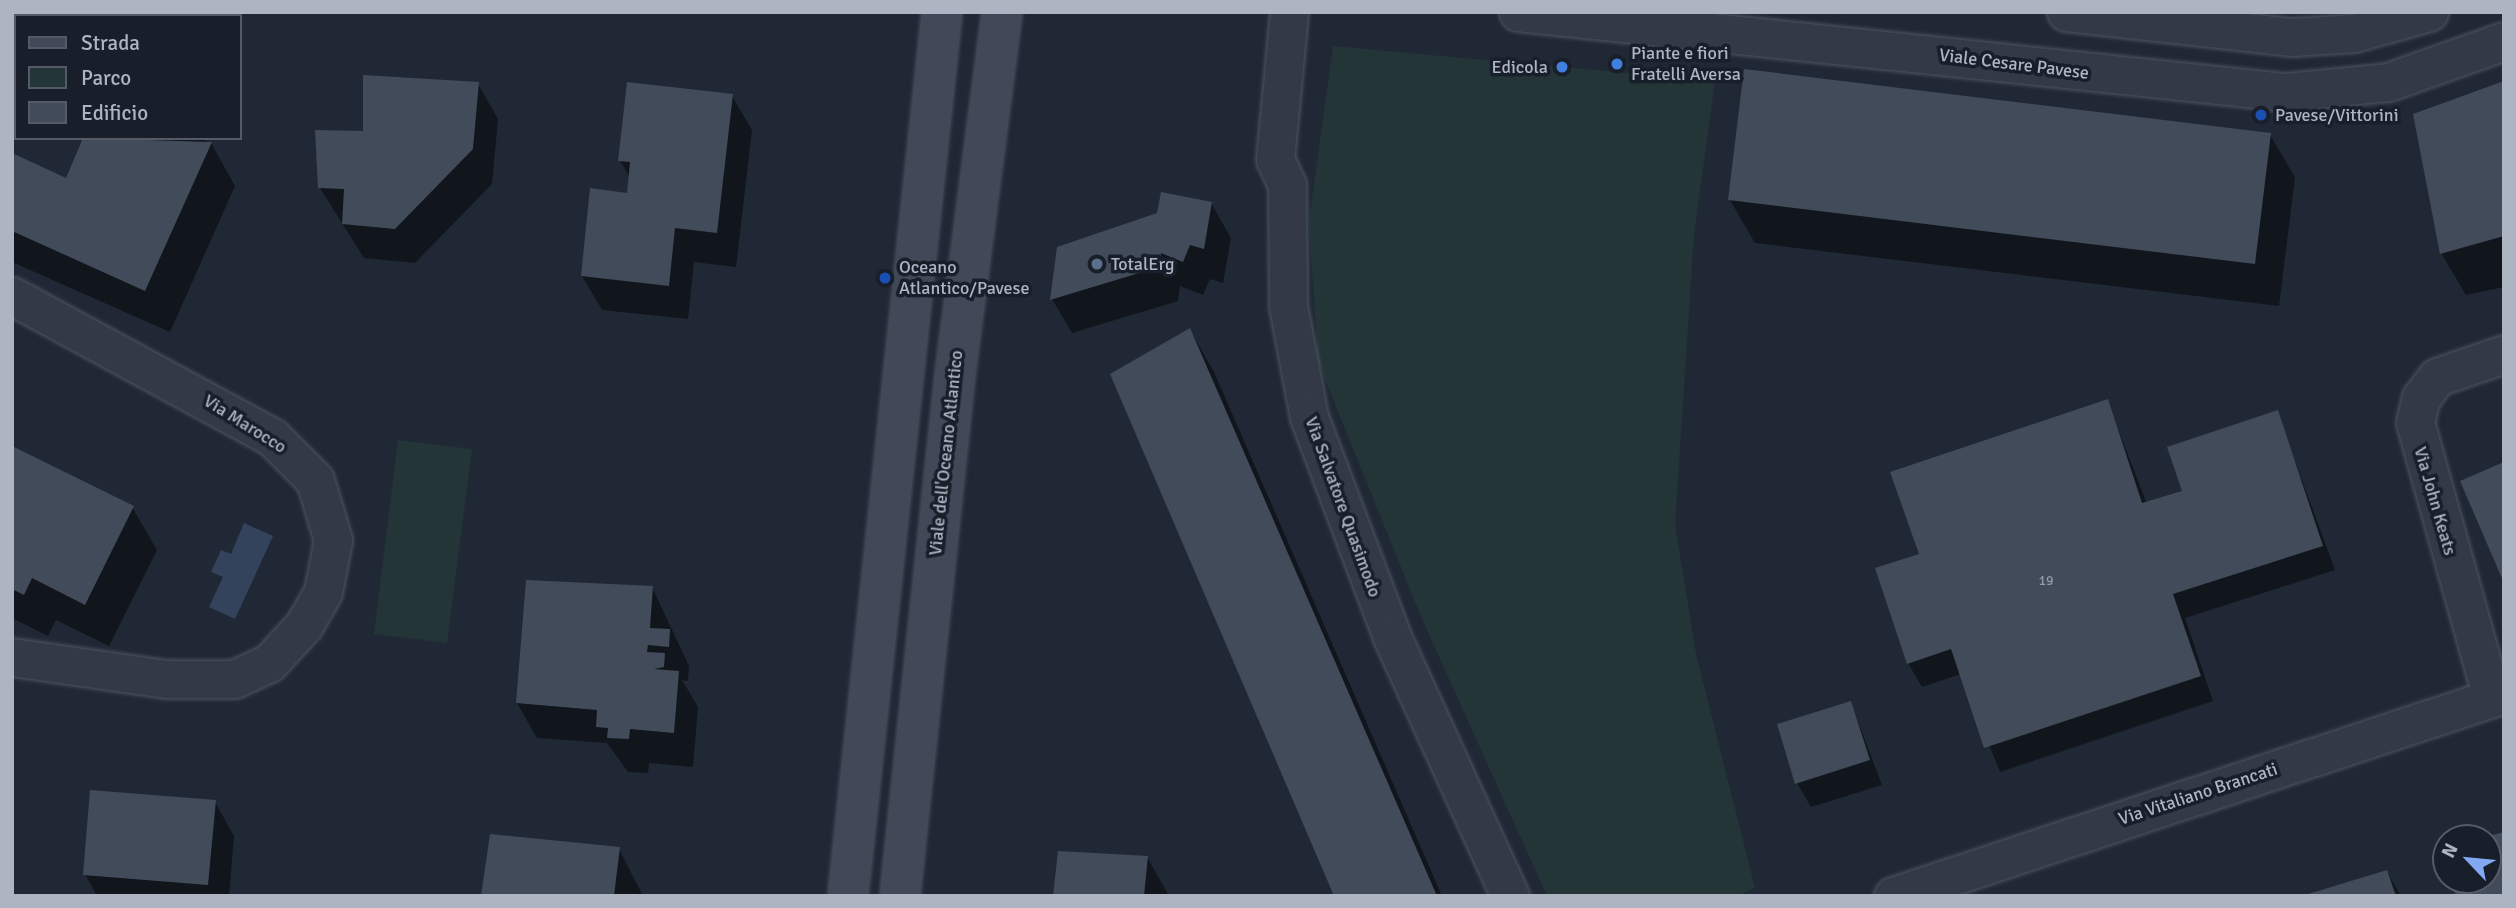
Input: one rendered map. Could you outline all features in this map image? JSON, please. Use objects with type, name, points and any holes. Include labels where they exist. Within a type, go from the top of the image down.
[{"type":"main road","points":[[848,896],[942,12]]},
{"type":"main road","name":"Viale dell'Oceano Atlantico","points":[[900,896],[955,375],[1002,12]]},
{"type":"street","name":"Via Salvatore Quasimodo","points":[[1289,12],[1275,159],[1287,185],[1288,306],[1303,391],[1371,588],[1510,896]]},
{"type":"street","name":"Viale Cesare Pavese","points":[[1518,12],[2286,92],[2388,82],[2504,41]]},
{"type":"street","points":[[2066,12],[2304,37],[2375,29],[2429,12]]},
{"type":"street","name":"Via Marocco","points":[[12,296],[272,437],[315,480],[333,540],[323,592],[304,625],[277,657],[234,679],[166,679],[12,657]]},
{"type":"street","name":"Via John Keats","points":[[2498,696],[2415,423],[2421,398],[2437,377],[2504,354]]},
{"type":"street","name":"Via Vitaliano Brancati","points":[[1893,896],[2498,696]]},
{"type":"green space","points":[[1333,46],[1715,81],[1694,234],[1675,524],[1696,654],[1755,888],[1736,896],[1547,896],[1422,619],[1318,362],[1309,221]]},
{"type":"green space","points":[[398,440],[472,449],[447,643],[374,634]]},
{"type":"water","points":[[244,523],[273,536],[235,619],[209,607],[223,577],[211,572],[221,550],[231,554]]},
{"type":"building","points":[[1744,69],[2271,133],[2255,264],[1728,200]]},
{"type":"building","points":[[363,75],[479,82],[473,149],[395,229],[342,224],[344,189],[318,188],[315,130],[363,131]]},
{"type":"building","points":[[2504,81],[2504,236],[2440,254],[2413,114]]},
{"type":"building","points":[[627,82],[733,94],[717,233],[675,228],[669,286],[581,276],[590,188],[627,193],[630,162],[618,161]]},
{"type":"building","points":[[82,140],[212,142],[145,291],[12,231],[12,153],[66,178]]},
{"type":"building","points":[[1161,192],[1212,202],[1204,249],[1190,245],[1183,262],[1161,253],[1159,267],[1050,300],[1057,247],[1157,213]]},
{"type":"building","points":[[1190,328],[1437,896],[1334,896],[1110,374]]},
{"type":"building","points":[[2108,399],[2142,503],[2182,491],[2167,447],[2278,410],[2323,546],[2173,594],[2201,676],[1984,748],[1951,649],[1907,664],[1875,568],[1919,554],[1890,472]]},
{"type":"building","points":[[12,446],[134,506],[85,605],[32,578],[24,595],[12,589]]},
{"type":"building","points":[[2504,462],[2504,583],[2460,481]]},
{"type":"building","points":[[526,580],[653,586],[650,628],[670,629],[669,647],[648,645],[647,652],[665,653],[664,667],[654,669],[679,671],[674,733],[630,729],[629,739],[607,738],[608,728],[596,727],[597,710],[516,703]]},
{"type":"building","points":[[1851,701],[1870,760],[1795,784],[1777,724]]},
{"type":"building","points":[[90,790],[216,800],[208,885],[83,875]]},
{"type":"building","points":[[2502,832],[2504,896],[2456,896],[2502,894]]},
{"type":"building","points":[[490,834],[620,847],[614,896],[481,896]]},
{"type":"building","points":[[1058,851],[1148,856],[1144,896],[1053,896]]},
{"type":"building","points":[[2387,870],[2396,896],[2305,896],[2305,895]]},
{"type":"place","name":"Piante e fiori Fratelli Aversa","points":[[1617,64]]},
{"type":"place","name":"Edicola","points":[[1562,67]]},
{"type":"place","name":"Pavese/Vittorini","points":[[2261,115]]},
{"type":"place","name":"TotalErg","points":[[1097,264]]},
{"type":"place","name":"Oceano Atlantico/Pavese","points":[[885,278]]}]
